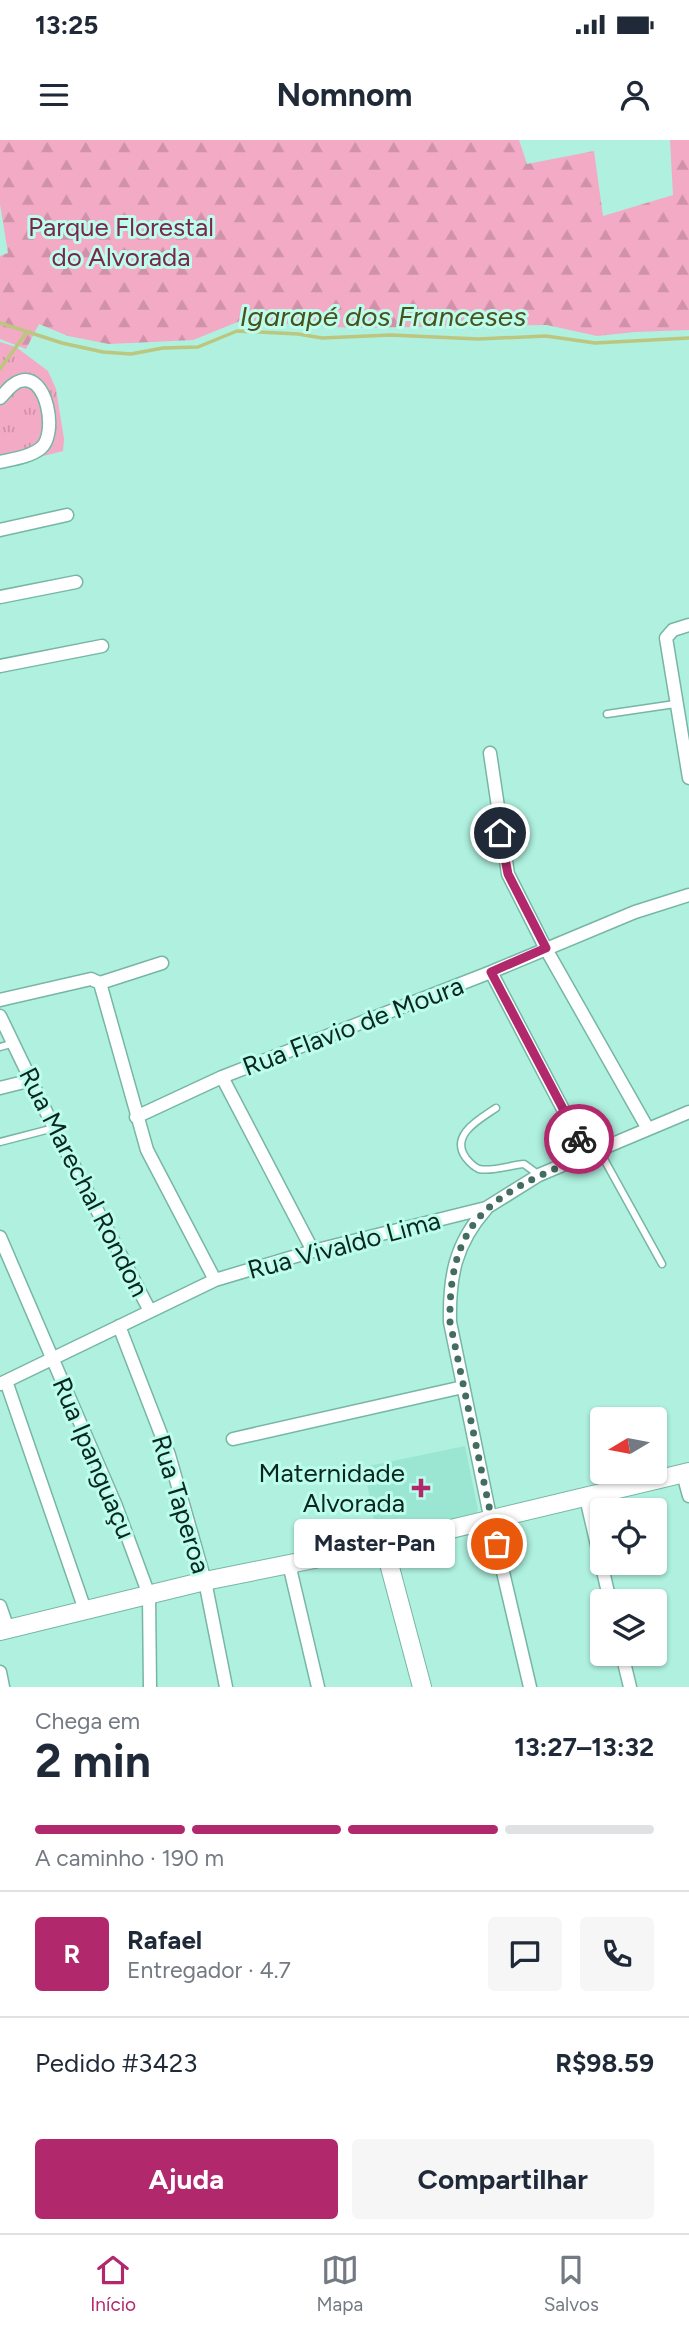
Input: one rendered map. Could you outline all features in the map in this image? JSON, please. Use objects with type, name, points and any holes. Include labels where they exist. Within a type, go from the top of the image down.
[{"type":"street","points":[[0,398],[18,381],[27,380],[35,384],[43,392],[50,431],[43,447],[32,454],[0,462]]},
{"type":"street","points":[[0,530],[67,515]]},
{"type":"street","points":[[0,597],[76,582]]},
{"type":"street","points":[[689,625],[668,634],[667,646],[689,777]]},
{"type":"street","points":[[0,666],[102,646]]},
{"type":"street","points":[[676,704],[689,701]]},
{"type":"street","points":[[490,753],[508,874],[546,948],[648,1129]]},
{"type":"street","name":"Rua Flavio de Moura","points":[[136,1117],[222,1077],[491,972],[635,912],[689,895]]},
{"type":"street","points":[[0,1000],[91,979],[100,982],[162,963]]},
{"type":"street","points":[[491,972],[593,1152]]},
{"type":"street","points":[[100,982],[147,1150],[215,1280]]},
{"type":"street","name":"Rua Marechal Rondon","points":[[0,1016],[54,1128],[150,1311]]},
{"type":"street","points":[[222,1077],[313,1251]]},
{"type":"street","points":[[0,1088],[32,1080]]},
{"type":"street","name":"Rua Vivaldo Lima","points":[[3,1383],[215,1280],[313,1251],[486,1208],[539,1175],[689,1112]]},
{"type":"street","points":[[486,1208],[472,1225],[453,1268],[450,1322],[491,1521],[530,1687]]},
{"type":"street","name":"Rua Ipanguaçu","points":[[0,1237],[116,1506],[149,1595],[150,1687]]},
{"type":"street","name":"Rua Taperoa","points":[[119,1326],[169,1455],[205,1581],[226,1687]]},
{"type":"street","points":[[3,1383],[85,1610]]},
{"type":"street","points":[[233,1439],[463,1387]]},
{"type":"street","points":[[0,1606],[4,1630],[205,1581],[491,1521],[686,1473],[689,1496]]},
{"type":"street","points":[[586,1498],[607,1589]]},
{"type":"street","points":[[384,1545],[422,1687]]},
{"type":"street","points":[[289,1564],[318,1687]]},
{"type":"street","points":[[625,1666],[630,1687]]},
{"type":"street","points":[[0,1672],[3,1687]]},
{"type":"lane","points":[[607,714],[676,704]]},
{"type":"lane","points":[[0,1047],[14,1043]]},
{"type":"lane","points":[[496,1108],[464,1132],[463,1154],[471,1164],[480,1169],[524,1164],[539,1175]]},
{"type":"lane","points":[[0,1142],[54,1128]]},
{"type":"lane","points":[[593,1152],[662,1264]]},
{"type":"shaded area","name":"Maternidade Alvorada","points":[[465,1446],[478,1510],[475,1516],[377,1537],[364,1467]]},
{"type":"green space","name":"Parque Florestal do Alvorada","points":[[0,140],[519,140],[527,164],[594,151],[603,216],[673,195],[670,140],[689,140],[689,330],[597,336],[547,325],[352,328],[240,321],[193,340],[109,344],[68,336],[39,324],[26,349],[0,339],[0,256],[8,253],[0,204]]},
{"type":"green space","points":[[0,342],[16,347],[48,371],[56,389],[64,439],[63,451],[0,467]]},
{"type":"waterway","name":"Igarapé dos Franceses","points":[[0,323],[62,343],[103,352],[131,354],[163,348],[198,347],[237,331],[322,338],[391,335],[478,339],[546,336],[595,343],[689,338]]},
{"type":"waterway","points":[[0,369],[27,332]]},
{"type":"way so far","points":[[497,1544],[455,1354],[450,1322],[453,1268],[472,1225],[486,1208],[539,1175],[587,1155],[579,1139]]},
{"type":"place","name":"Maternidade Alvorada","points":[[421,1488]]},
{"type":"place","name":"Master-Pan","points":[[497,1544]]},
{"type":"route","points":[[500,833],[504,860],[513,888],[546,948],[491,972],[579,1139]]}]
